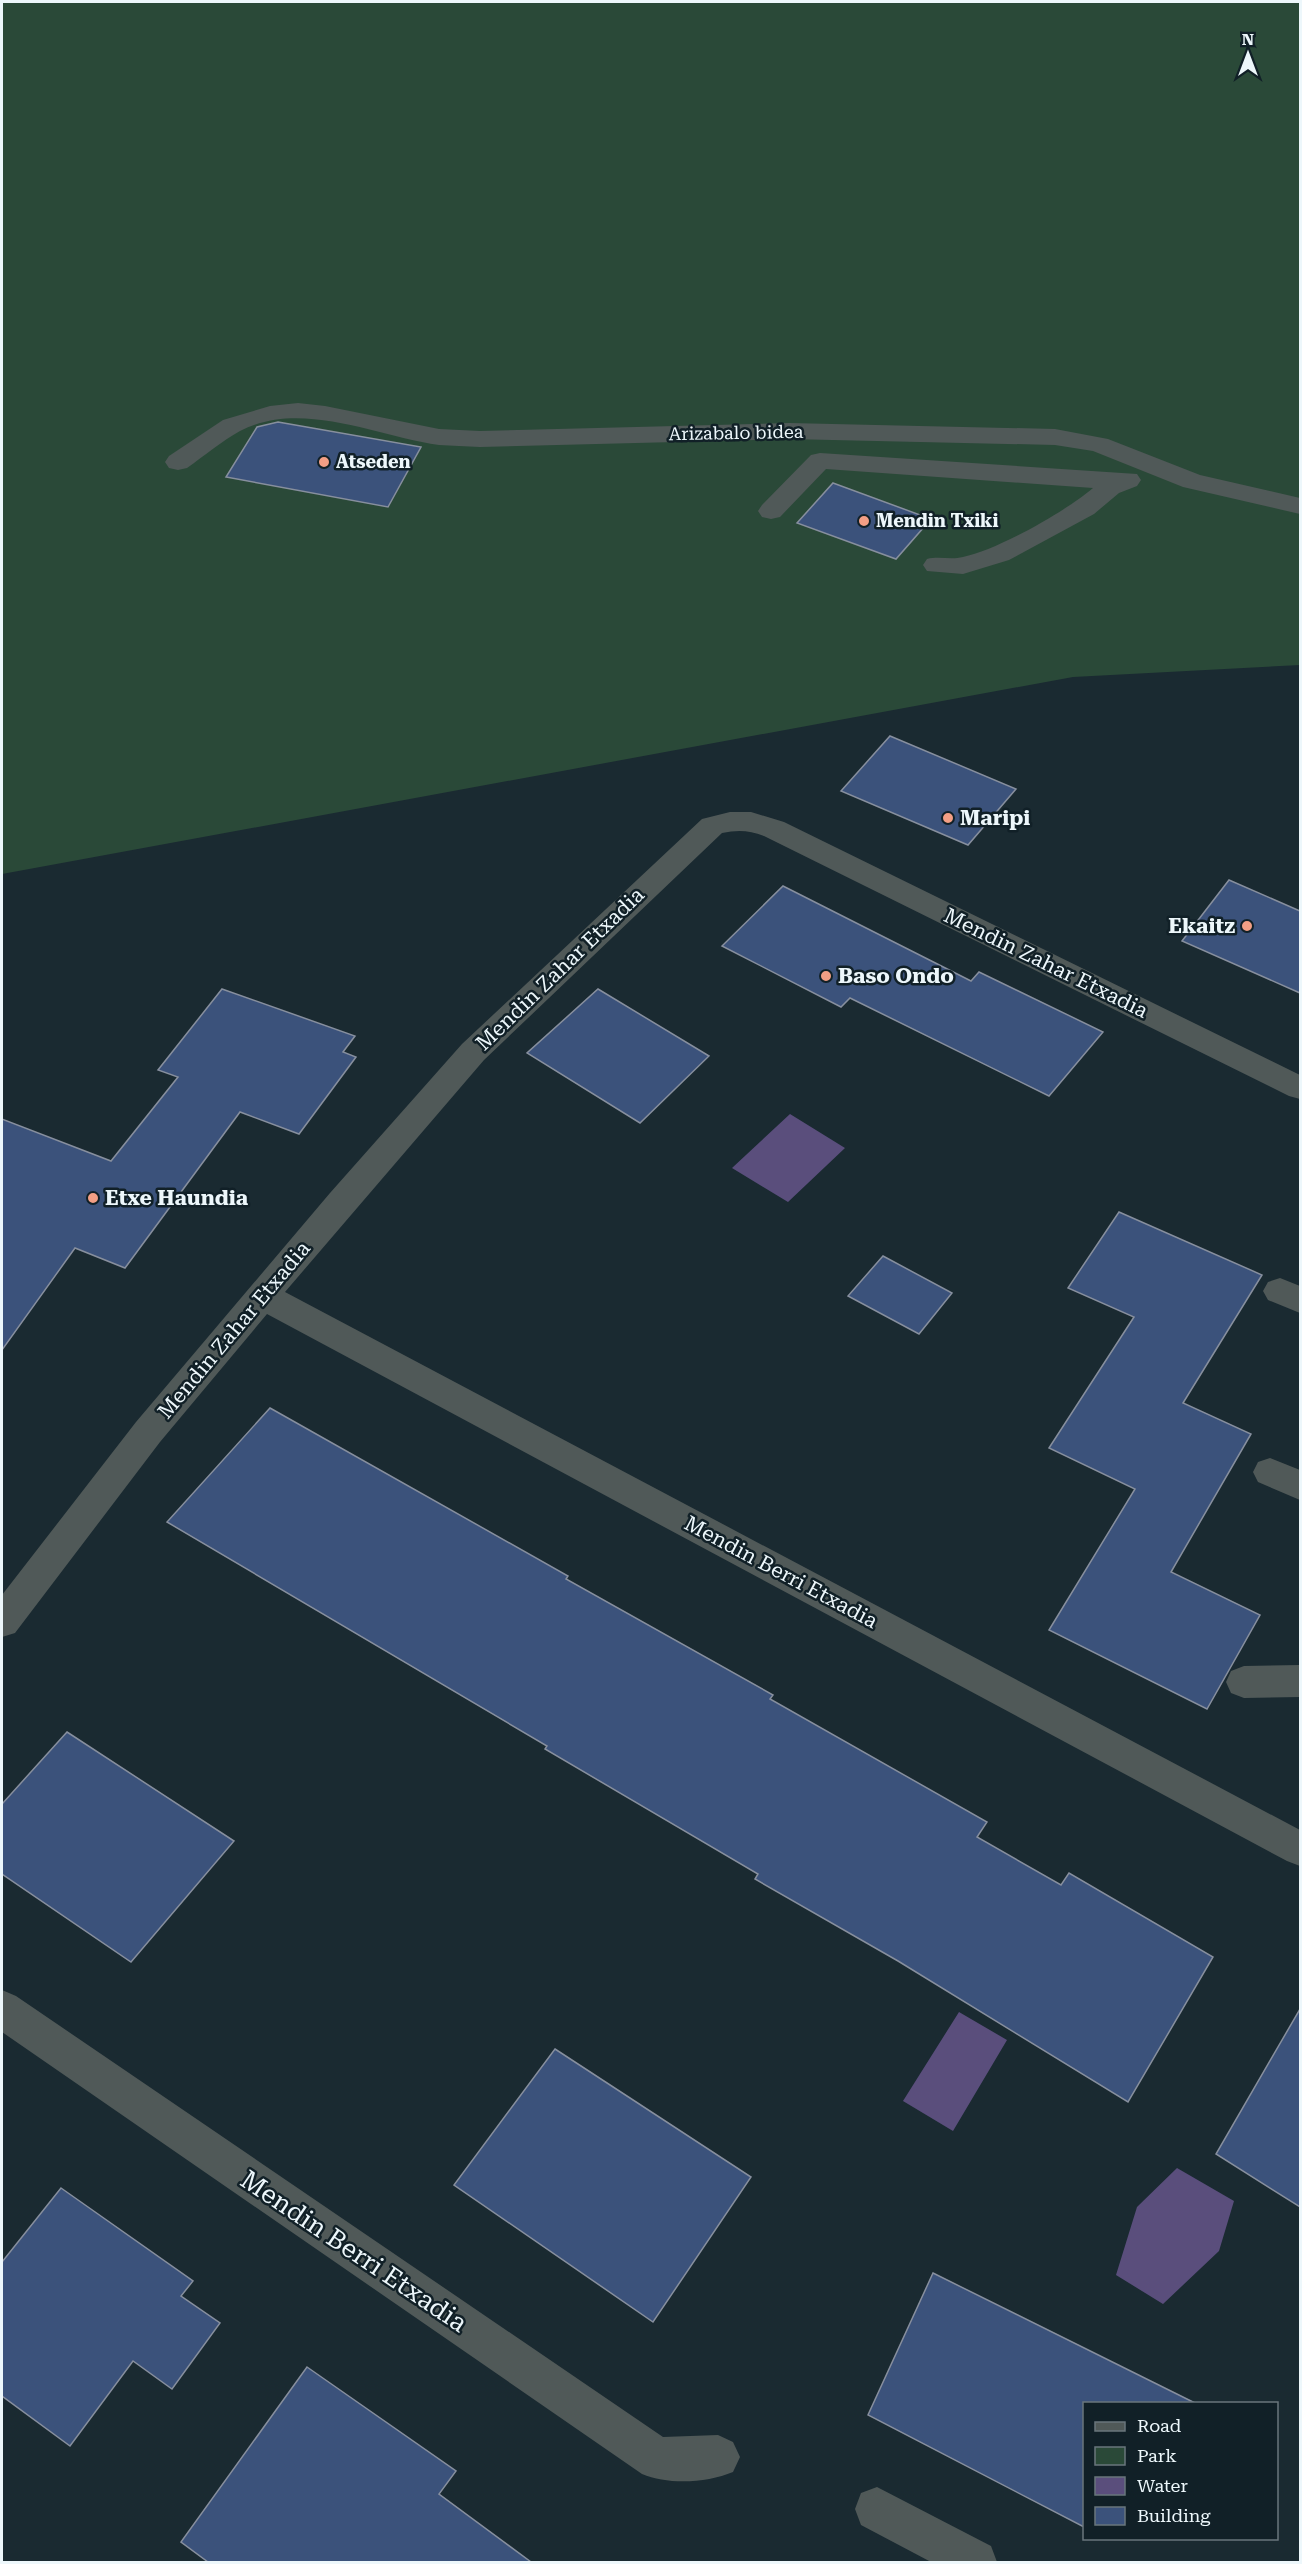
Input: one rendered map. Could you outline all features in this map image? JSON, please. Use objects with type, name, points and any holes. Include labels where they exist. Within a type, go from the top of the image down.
[{"type":"street","name":"Arizabalo bidea","points":[[178,462],[232,425],[270,414],[298,411],[325,414],[439,437],[480,439],[789,431],[1055,437],[1099,444],[1192,481],[1300,506]]},
{"type":"street","points":[[771,511],[820,461],[1077,480],[1127,480]]},
{"type":"street","points":[[936,565],[963,566],[1000,554],[1085,508],[1110,487],[1164,470]]},
{"type":"street","name":"Mendin Zahar Etxadia","points":[[2,1622],[148,1432],[473,1052],[712,826],[751,820],[774,829],[1300,1088]]},
{"type":"street","name":"Mendin Berri Etxadia","points":[[262,1296],[1300,1849]]},
{"type":"street","points":[[1270,1472],[1300,1486]]},
{"type":"street","points":[[1244,1682],[1300,1681]]},
{"type":"street","name":"Mendin Berri Etxadia","points":[[2,2009],[657,2459],[718,2457]]},
{"type":"street","points":[[878,2509],[975,2562]]},
{"type":"green space","points":[[2,2],[1300,2],[1300,665],[1073,677],[2,874]]},
{"type":"water","points":[[790,1114],[845,1148],[788,1202],[732,1168]]},
{"type":"water","points":[[959,2012],[1007,2040],[953,2131],[903,2101]]},
{"type":"water","points":[[1177,2168],[1234,2201],[1219,2251],[1163,2304],[1116,2275],[1137,2207]]},
{"type":"building","name":"Atseden","points":[[278,422],[421,447],[388,507],[226,477],[257,427]]},
{"type":"building","name":"Mendin Txiki","points":[[833,483],[931,519],[896,559],[797,523]]},
{"type":"building","name":"Maripi","points":[[890,736],[1016,789],[968,845],[841,791]]},
{"type":"building","name":"Ekaitz","points":[[1229,880],[1300,911],[1300,993],[1182,941]]},
{"type":"building","points":[[783,886],[971,981],[979,972],[1103,1032],[1049,1096],[850,998],[841,1007],[722,946]]},
{"type":"building","points":[[222,989],[355,1036],[343,1052],[356,1057],[299,1134],[240,1112],[125,1268],[75,1248],[2,1350],[2,1119],[111,1161],[178,1077],[158,1070]]},
{"type":"building","points":[[598,989],[709,1056],[640,1123],[527,1053]]},
{"type":"building","points":[[1119,1212],[1262,1275],[1183,1403],[1251,1434],[1171,1572],[1260,1615],[1207,1709],[1049,1630],[1135,1489],[1049,1448],[1134,1317],[1068,1288]]},
{"type":"building","points":[[883,1256],[952,1293],[919,1334],[848,1296]]},
{"type":"building","points":[[270,1408],[568,1576],[566,1579],[773,1695],[770,1699],[987,1822],[977,1837],[1061,1885],[1069,1873],[1213,1957],[1128,2102],[898,1961],[755,1879],[758,1874],[545,1749],[547,1746],[167,1522]]},
{"type":"building","points":[[67,1732],[234,1841],[131,1962],[2,1874],[2,1804]]},
{"type":"building","points":[[1300,2009],[1300,2207],[1216,2154]]},
{"type":"building","points":[[555,2049],[751,2177],[653,2322],[454,2185]]},
{"type":"building","points":[[61,2188],[193,2281],[181,2296],[220,2323],[172,2389],[133,2361],[70,2446],[2,2396],[2,2262]]},
{"type":"building","points":[[933,2273],[1193,2402],[1083,2402],[1083,2526],[868,2415]]},
{"type":"building","points":[[307,2367],[456,2471],[439,2494],[531,2562],[208,2562],[181,2542]]},
{"type":"place","name":"Atseden","points":[[324,462]]},
{"type":"place","name":"Mendin Txiki","points":[[864,521]]},
{"type":"place","name":"Maripi","points":[[948,818]]},
{"type":"place","name":"Ekaitz","points":[[1247,926]]},
{"type":"place","name":"Baso Ondo","points":[[826,976]]},
{"type":"place","name":"Etxe Haundia","points":[[93,1198]]}]
